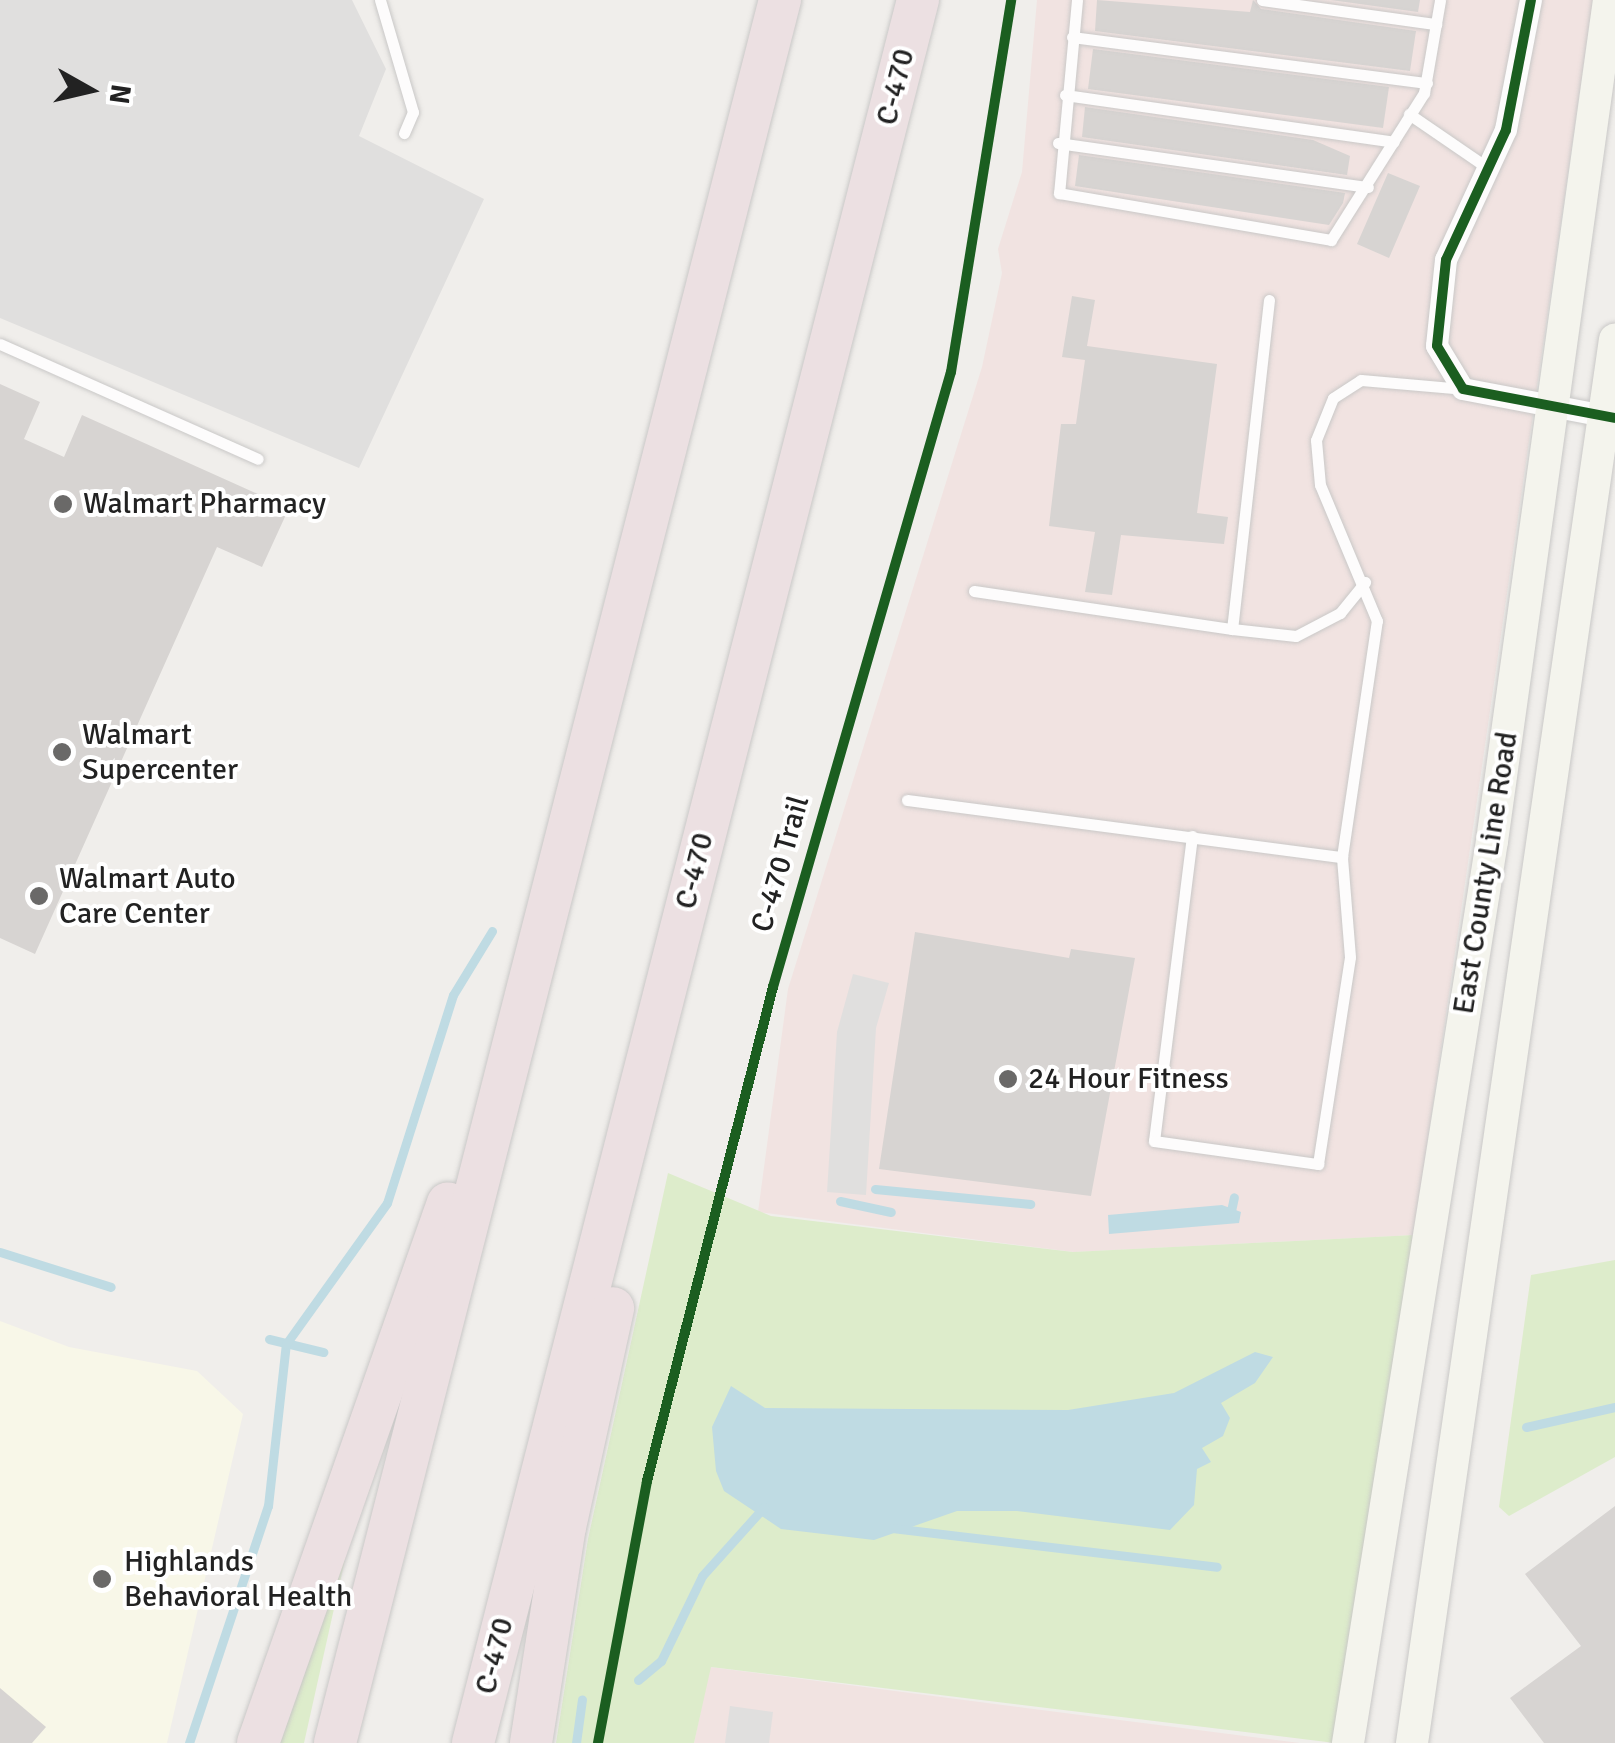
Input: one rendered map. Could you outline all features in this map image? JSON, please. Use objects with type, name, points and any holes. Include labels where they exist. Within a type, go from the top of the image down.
[{"type":"highway","points":[[336,1743],[780,0]]},
{"type":"highway","name":"C-470","points":[[473,1743],[918,0]]},
{"type":"highway","points":[[258,1743],[451,1194],[528,920],[568,828]]},
{"type":"highway","points":[[531,1743],[570,1503],[686,1010],[693,881]]},
{"type":"main road","name":"East County Line Road","points":[[1348,1743],[1555,408],[1609,0]]},
{"type":"main road","name":"East County Line Road","points":[[1412,1743],[1610,417],[1615,340]]},
{"type":"street","points":[[1532,0],[1519,84],[1488,168],[1457,226],[1437,309],[1440,361],[1463,389],[1610,417]]},
{"type":"lane","points":[[380,0],[413,112],[404,133]]},
{"type":"lane","points":[[1077,0],[1054,178],[1071,202],[1294,234],[1338,236],[1427,83],[1440,0]]},
{"type":"lane","points":[[1262,0],[1436,24]]},
{"type":"lane","points":[[1072,38],[1427,83]]},
{"type":"lane","points":[[1065,95],[1394,142]]},
{"type":"lane","points":[[1409,114],[1488,168]]},
{"type":"lane","points":[[1058,142],[1368,187]]},
{"type":"lane","points":[[1232,629],[1269,300]]},
{"type":"lane","points":[[0,344],[258,458]]},
{"type":"lane","points":[[1192,836],[1154,1140],[1318,1164],[1351,942],[1342,858],[1375,667],[1365,582],[1320,486],[1316,440],[1327,406],[1373,376],[1463,389]]},
{"type":"lane","points":[[974,591],[1296,636],[1340,613],[1365,582]]},
{"type":"lane","points":[[907,800],[1342,858]]},
{"type":"shaded area","points":[[0,0],[352,0],[386,69],[359,136],[484,199],[359,468],[0,318]]},
{"type":"shaded area","points":[[1037,0],[1593,0],[1414,1235],[1074,1252],[758,1212],[788,989],[982,367],[1002,273],[998,249],[1022,172]]},
{"type":"shaded area","points":[[853,974],[889,983],[876,1028],[866,1195],[827,1192],[837,1032]]},
{"type":"shaded area","name":"Highlands Behavioral Health","points":[[0,1321],[69,1347],[197,1371],[243,1414],[167,1743],[0,1743]]},
{"type":"shaded area","points":[[710,1667],[1018,1707],[1300,1743],[694,1743]]},
{"type":"shaded area","points":[[730,1706],[773,1712],[769,1743],[725,1743]]},
{"type":"green space","points":[[668,1173],[771,1216],[1073,1252],[1414,1235],[1335,1743],[711,1667],[694,1743],[556,1743],[588,1539]]},
{"type":"green space","points":[[1615,1260],[1615,1457],[1509,1516],[1499,1507],[1531,1275]]},
{"type":"green space","points":[[348,1546],[304,1743],[280,1743]]},
{"type":"water","points":[[1222,1205],[1241,1212],[1239,1223],[1109,1234],[1108,1215]]},
{"type":"water","points":[[1255,1352],[1273,1357],[1255,1383],[1221,1403],[1230,1418],[1223,1436],[1202,1448],[1211,1462],[1197,1469],[1194,1505],[1170,1530],[1017,1511],[957,1511],[874,1540],[781,1529],[724,1491],[716,1471],[712,1427],[731,1386],[765,1408],[1068,1410],[1174,1393]]},
{"type":"building","points":[[1097,0],[1250,12],[1253,0],[1261,9],[1416,31],[1410,71],[1095,31]]},
{"type":"building","points":[[1331,0],[1420,0],[1418,12]]},
{"type":"building","points":[[1093,49],[1389,87],[1383,128],[1088,89]]},
{"type":"building","points":[[1085,107],[1313,140],[1350,156],[1347,175],[1082,137]]},
{"type":"building","points":[[1079,155],[1345,193],[1329,225],[1075,186]]},
{"type":"building","points":[[1388,173],[1420,186],[1389,258],[1357,244]]},
{"type":"building","points":[[1072,296],[1095,300],[1087,346],[1217,364],[1197,513],[1228,517],[1224,544],[1121,535],[1112,595],[1085,592],[1095,532],[1049,526],[1061,424],[1076,424],[1085,360],[1062,357]]},
{"type":"building","name":"Walmart Supercenter","points":[[0,384],[40,402],[24,439],[64,457],[82,415],[289,508],[262,567],[217,547],[35,954],[0,938]]},
{"type":"building","points":[[915,932],[1069,958],[1071,949],[1135,958],[1091,1196],[879,1169]]},
{"type":"building","points":[[1615,1506],[1615,1743],[1544,1743],[1510,1698],[1581,1646],[1525,1574]]},
{"type":"building","points":[[0,1688],[46,1727],[32,1743],[0,1743]]},
{"type":"waterway","points":[[189,1743],[268,1506],[286,1344],[387,1203],[453,995],[492,931]]},
{"type":"waterway","points":[[875,1189],[1030,1204]]},
{"type":"waterway","points":[[1231,1211],[1234,1197]]},
{"type":"waterway","points":[[840,1201],[891,1212]]},
{"type":"waterway","points":[[0,1252],[111,1287]]},
{"type":"waterway","points":[[269,1339],[323,1352]]},
{"type":"waterway","points":[[1526,1427],[1615,1407]]},
{"type":"waterway","points":[[638,1680],[661,1661],[702,1576],[764,1507]]},
{"type":"waterway","points":[[892,1528],[1217,1567]]},
{"type":"waterway","points":[[576,1743],[582,1699]]},
{"type":"cycle path","name":"C-470 Trail","points":[[598,1743],[647,1481],[773,987],[951,372],[1011,0]]},
{"type":"cycle path","points":[[1531,0],[1506,130],[1446,260],[1437,346],[1463,389],[1615,418]]},
{"type":"place","name":"Walmart Pharmacy","points":[[63,504]]},
{"type":"place","name":"Walmart Supercenter","points":[[62,752]]},
{"type":"place","name":"Walmart Auto Care Center","points":[[39,896]]},
{"type":"place","name":"24 Hour Fitness","points":[[1008,1079]]},
{"type":"place","name":"Highlands Behavioral Health","points":[[102,1579]]}]
